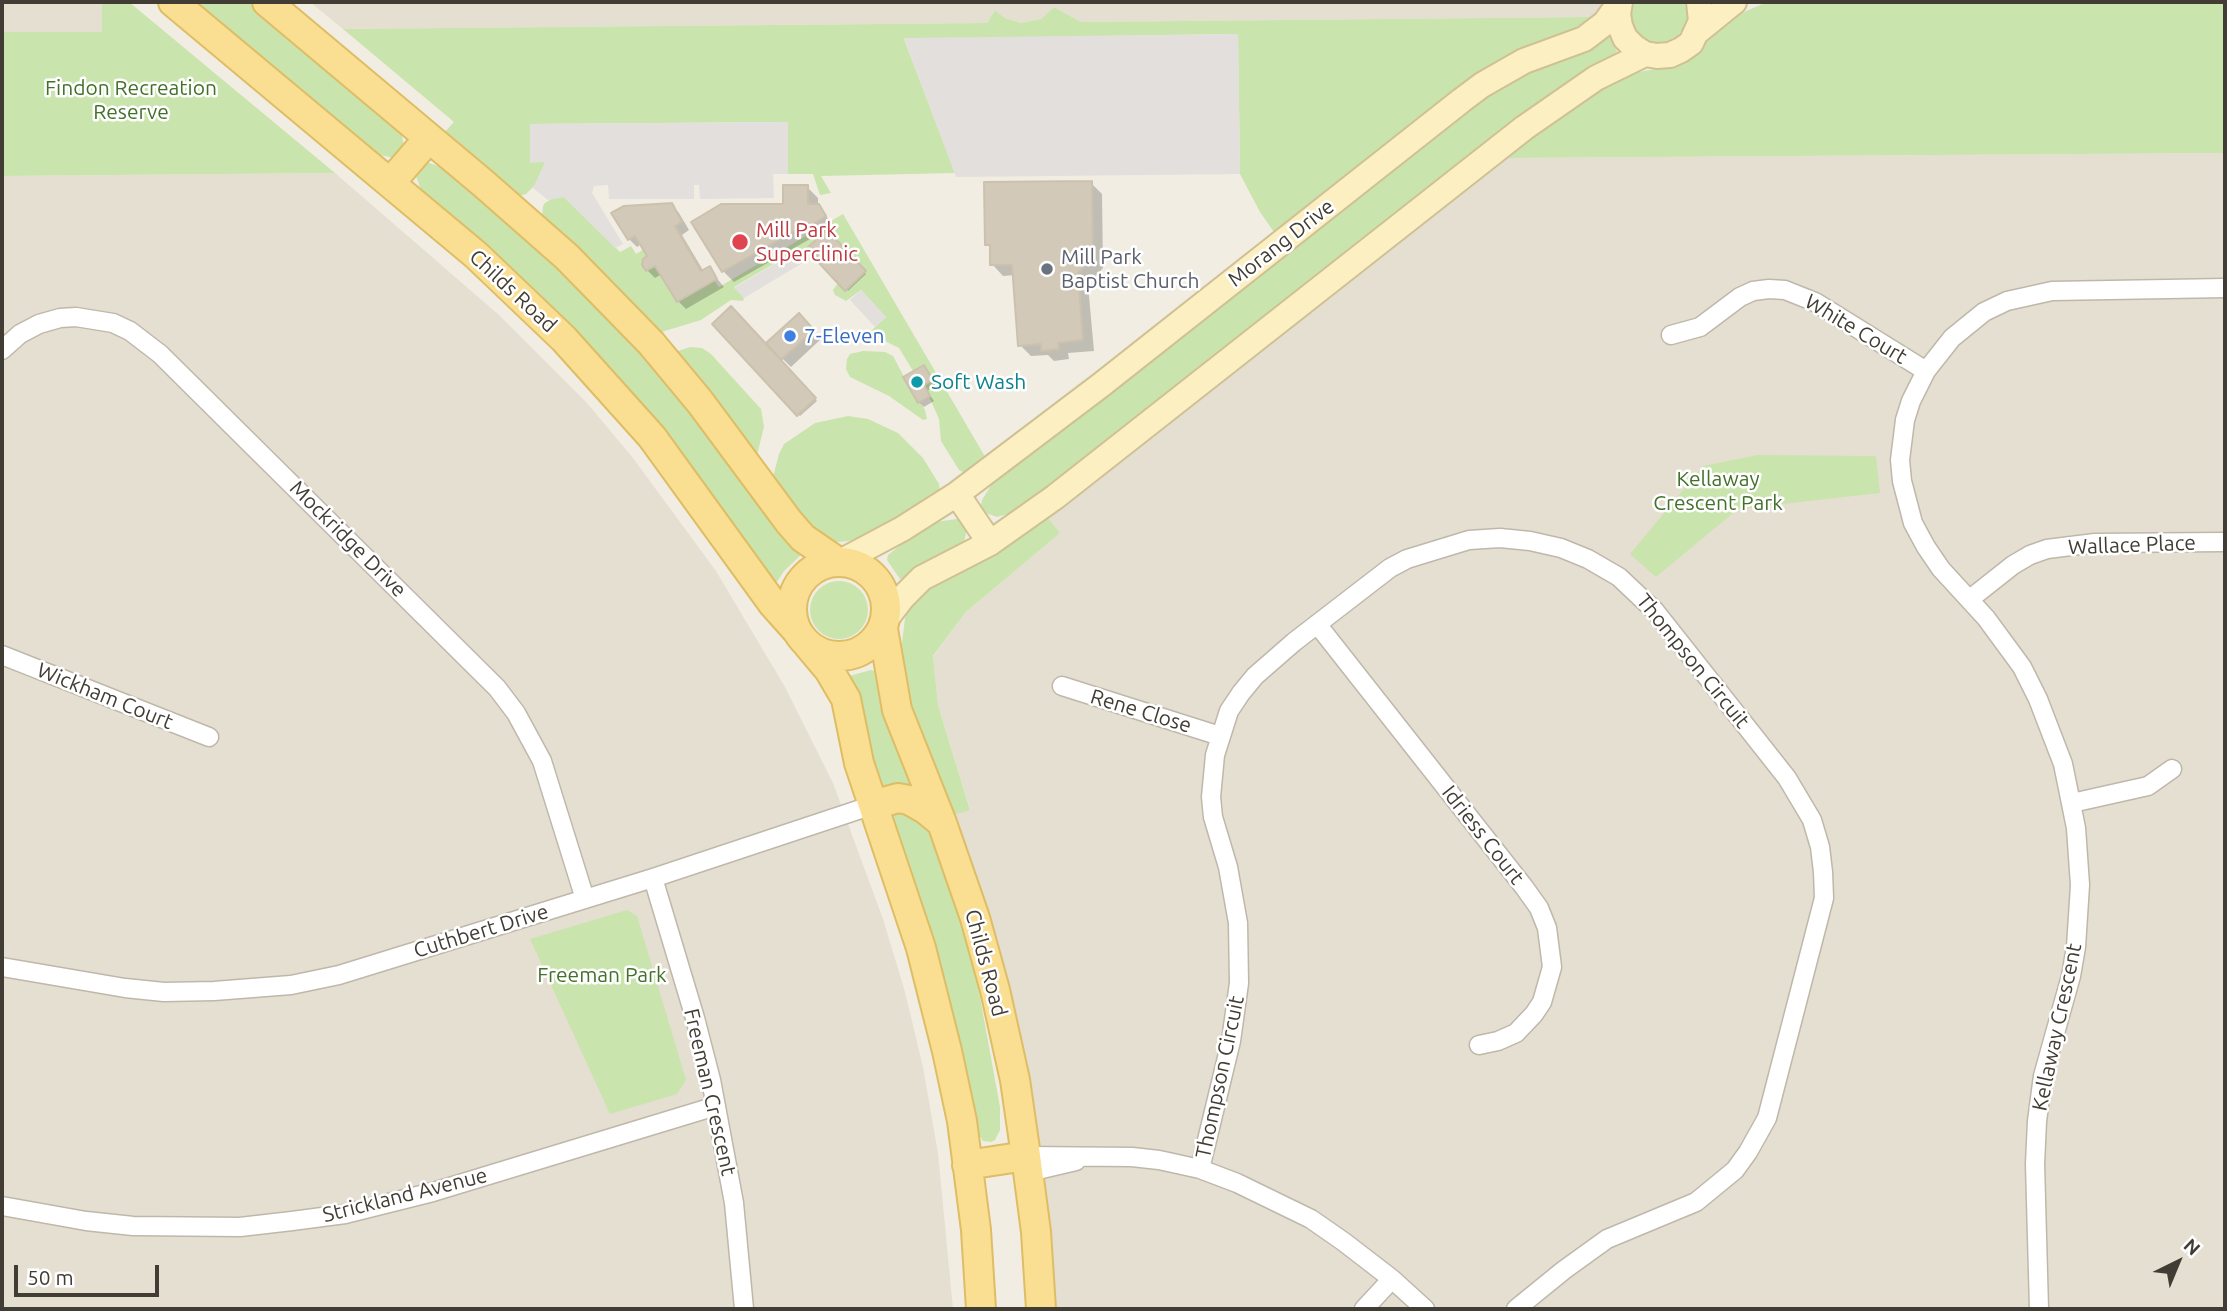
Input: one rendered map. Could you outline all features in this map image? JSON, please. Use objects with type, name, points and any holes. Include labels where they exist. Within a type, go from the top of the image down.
[{"type":"main road","name":"Childs Road","points":[[173,2],[524,299],[608,385],[652,437],[773,604],[829,670],[846,699],[859,763],[921,948],[947,1051],[961,1121],[976,1230],[981,1309]]},
{"type":"main road","points":[[267,2],[539,231],[612,302],[700,402],[789,522],[803,538],[839,562]]},
{"type":"main road","points":[[1620,2],[1618,14],[1625,38],[1645,54],[1657,56],[1670,55],[1690,43],[1701,21],[1699,2]]},
{"type":"main road","name":"Morang Drive","points":[[839,562],[902,529],[957,494],[1101,385],[1482,85],[1524,61],[1584,39],[1605,23],[1620,2]]},
{"type":"main road","points":[[1697,32],[1734,2]]},
{"type":"main road","points":[[885,624],[887,605],[884,592],[866,570],[853,564],[839,562],[815,569],[798,586],[792,601],[792,617],[803,639],[821,653],[835,657],[850,656],[863,651],[875,641],[902,597],[922,579],[990,543],[1066,489],[1524,128],[1596,78],[1645,54]]},
{"type":"main road","points":[[390,183],[429,138]]},
{"type":"main road","points":[[957,494],[990,543]]},
{"type":"main road","name":"Childs Road","points":[[885,624],[889,672],[900,721],[942,823],[975,918],[995,990],[1015,1080],[1028,1164],[1041,1309]]},
{"type":"main road","name":"Cuthbert Drive","points":[[873,805],[898,799],[909,800],[926,808],[942,823]]},
{"type":"main road","points":[[968,1172],[1028,1164]]},
{"type":"street","name":"Kellaway Crescent","points":[[2039,1309],[2035,1164],[2037,1121],[2043,1076],[2071,976],[2076,947],[2080,885],[2072,803],[2063,764],[2038,699],[2022,667],[1970,599],[1941,569],[1913,523],[1902,481],[1900,460],[1905,420],[1926,371],[1952,338],[1967,324],[2007,301],[2052,291],[2080,289],[2225,288]]},
{"type":"street","name":"White Court","points":[[1671,335],[1700,327],[1753,291],[1785,290],[1815,302],[1926,371]]},
{"type":"street","name":"Mockridge Drive","points":[[2,350],[20,334],[39,324],[76,317],[113,323],[137,335],[160,354],[497,688],[516,713],[542,761],[585,899]]},
{"type":"street","name":"Thompson Circuit","points":[[1200,1169],[1231,1041],[1239,983],[1238,923],[1211,797],[1212,773],[1220,736],[1229,712],[1255,676],[1317,624],[1390,568],[1407,559],[1469,540],[1500,538],[1530,541],[1570,552],[1619,577],[1655,611],[1787,778],[1802,801],[1816,833],[1823,872],[1821,910],[1767,1118],[1748,1152],[1734,1170],[1696,1202],[1607,1239],[1516,1309]]},
{"type":"street","name":"Wallace Place","points":[[1970,599],[2013,565],[2047,549],[2095,543],[2225,542]]},
{"type":"street","name":"Idriess Court","points":[[1317,624],[1524,887],[1539,908],[1547,928],[1552,967],[1542,1002],[1535,1014],[1516,1033],[1479,1045]]},
{"type":"street","name":"Wickham Court","points":[[2,655],[209,737]]},
{"type":"street","name":"Rene Close","points":[[1062,686],[1220,736]]},
{"type":"street","points":[[2072,803],[2148,786],[2172,769]]},
{"type":"street","name":"Cuthbert Drive","points":[[2,967],[164,992],[291,985],[339,975],[653,878],[873,805]]},
{"type":"street","name":"Freeman Crescent","points":[[653,878],[695,1018],[716,1106],[734,1203],[744,1309]]},
{"type":"street","name":"Strickland Avenue","points":[[2,1206],[86,1222],[146,1226],[240,1227],[292,1222],[345,1213],[433,1192],[716,1106]]},
{"type":"street","points":[[1028,1164],[1051,1155],[1086,1158],[1132,1157],[1200,1169],[1261,1194],[1311,1219],[1392,1279],[1425,1309]]},
{"type":"street","points":[[1364,1309],[1392,1279]]},
{"type":"shaded area","points":[[2,2],[102,2],[102,32],[2,32]]},
{"type":"shaded area","points":[[310,2],[1605,2],[1592,17],[1081,22],[1054,7],[1041,19],[1021,23],[1005,18],[995,10],[987,23],[343,29]]},
{"type":"shaded area","points":[[1238,34],[1240,174],[956,177],[904,38]]},
{"type":"shaded area","points":[[788,122],[788,174],[773,174],[774,198],[700,199],[699,185],[694,185],[694,199],[609,199],[608,185],[594,186],[592,193],[623,244],[615,248],[564,197],[548,200],[533,188],[544,162],[530,163],[530,124]]},
{"type":"shaded area","points":[[2225,153],[2225,1309],[1050,1309],[950,816],[970,809],[938,705],[933,657],[966,612],[1060,533],[1046,515],[1501,158]]},
{"type":"shaded area","points":[[335,173],[499,315],[587,403],[633,458],[716,571],[785,687],[833,783],[883,919],[905,992],[923,1067],[938,1153],[953,1309],[2,1309],[2,176]]},
{"type":"shaded area","points":[[802,248],[811,258],[744,298],[734,288]]},
{"type":"shaded area","points":[[861,290],[886,317],[875,327],[850,300]]},
{"type":"green space","name":"Findon Recreation Reserve","points":[[102,2],[129,2],[335,173],[2,176],[2,32],[102,32]]},
{"type":"green space","points":[[189,2],[251,2],[381,110],[402,135],[404,148],[394,158],[371,153]]},
{"type":"green space","points":[[1634,2],[1684,2],[1688,17],[1686,26],[1674,40],[1665,43],[1647,41],[1634,29],[1631,11]]},
{"type":"green space","points":[[1767,2],[2225,2],[2225,153],[1501,158],[1597,90],[1639,72],[1682,64],[1735,16]]},
{"type":"green space","points":[[1054,7],[1081,22],[1592,17],[1573,29],[1508,56],[1276,235],[1240,174],[1238,34],[904,39],[955,173],[821,176],[831,193],[820,195],[813,174],[788,174],[787,122],[530,124],[530,162],[544,162],[544,165],[535,185],[526,194],[515,197],[442,135],[454,122],[343,29],[987,23],[995,10],[1005,18],[1021,23],[1041,19]]},
{"type":"green space","points":[[1608,35],[1617,51],[1615,55],[1100,449],[1015,512],[997,517],[983,512],[982,500],[993,482],[1477,101],[1506,82]]},
{"type":"green space","points":[[429,163],[453,171],[624,328],[803,553],[784,571],[775,585],[422,193],[415,173]]},
{"type":"green space","points":[[564,197],[620,252],[631,246],[636,254],[643,250],[647,256],[642,265],[646,270],[655,266],[677,302],[714,280],[719,287],[843,214],[987,460],[965,473],[959,470],[941,441],[939,419],[924,385],[933,379],[924,365],[913,371],[899,348],[871,334],[886,317],[861,290],[846,301],[835,295],[833,290],[838,283],[827,230],[804,251],[801,248],[734,287],[744,298],[743,301],[731,300],[701,320],[655,334],[542,218],[545,203],[553,198]]},
{"type":"green space","points":[[690,347],[702,348],[711,354],[761,409],[764,427],[756,459],[672,353]]},
{"type":"green space","points":[[863,351],[885,352],[893,356],[918,403],[920,402],[925,410],[927,419],[923,420],[889,396],[850,377],[846,369],[847,359],[850,354]]},
{"type":"green space","points":[[848,416],[868,419],[898,433],[923,458],[939,484],[940,491],[873,532],[849,541],[836,542],[820,537],[772,481],[784,444],[815,423]]},
{"type":"green space","name":"Kellaway Crescent Park","points":[[1757,455],[1876,456],[1880,493],[1738,509],[1656,577],[1630,554],[1703,466]]},
{"type":"green space","points":[[1046,515],[1060,533],[966,612],[933,656],[938,705],[970,810],[950,816],[907,703],[901,650],[906,611],[919,593],[974,566]]},
{"type":"green space","points":[[961,520],[967,529],[964,542],[900,579],[887,560],[888,555],[935,522]]},
{"type":"green space","points":[[833,581],[845,581],[860,589],[868,604],[868,616],[860,631],[845,639],[833,639],[818,631],[810,616],[810,604],[818,589]]},
{"type":"green space","points":[[874,671],[887,719],[920,795],[884,788],[878,783],[849,676]]},
{"type":"green space","points":[[897,806],[931,827],[944,855],[975,970],[1000,1107],[1000,1130],[991,1142],[983,1141],[975,1128],[892,815]]},
{"type":"green space","name":"Freeman Park","points":[[627,910],[637,916],[686,1080],[677,1094],[610,1114],[530,939]]},
{"type":"building","name":"Mill Park Baptist Church","points":[[1092,181],[1093,256],[1078,273],[1083,340],[1058,343],[1059,349],[1041,351],[1041,344],[1018,346],[1012,265],[990,265],[990,245],[985,245],[984,182]]},
{"type":"building","name":"Mill Park Superclinic","points":[[783,185],[808,185],[808,204],[819,204],[826,216],[722,272],[691,222],[721,204],[783,204]]},
{"type":"building","name":"Mill Park Superclinic","points":[[672,203],[682,222],[675,226],[701,271],[710,266],[717,279],[677,302],[655,266],[646,271],[642,265],[647,256],[635,236],[628,240],[611,213],[624,206]]},
{"type":"building","points":[[827,230],[866,271],[845,291],[806,249]]},
{"type":"building","points":[[731,306],[816,398],[797,416],[712,324]]},
{"type":"building","name":"7-Eleven","points":[[799,313],[814,330],[781,360],[766,343]]},
{"type":"building","name":"Soft Wash","points":[[924,365],[933,380],[924,385],[930,396],[918,403],[903,377]]},
{"type":"place","name":"Mill Park Superclinic","points":[[740,242]]},
{"type":"place","name":"Mill Park Baptist Church","points":[[1047,269]]},
{"type":"place","name":"7-Eleven","points":[[790,336]]},
{"type":"place","name":"Soft Wash","points":[[917,382]]}]
